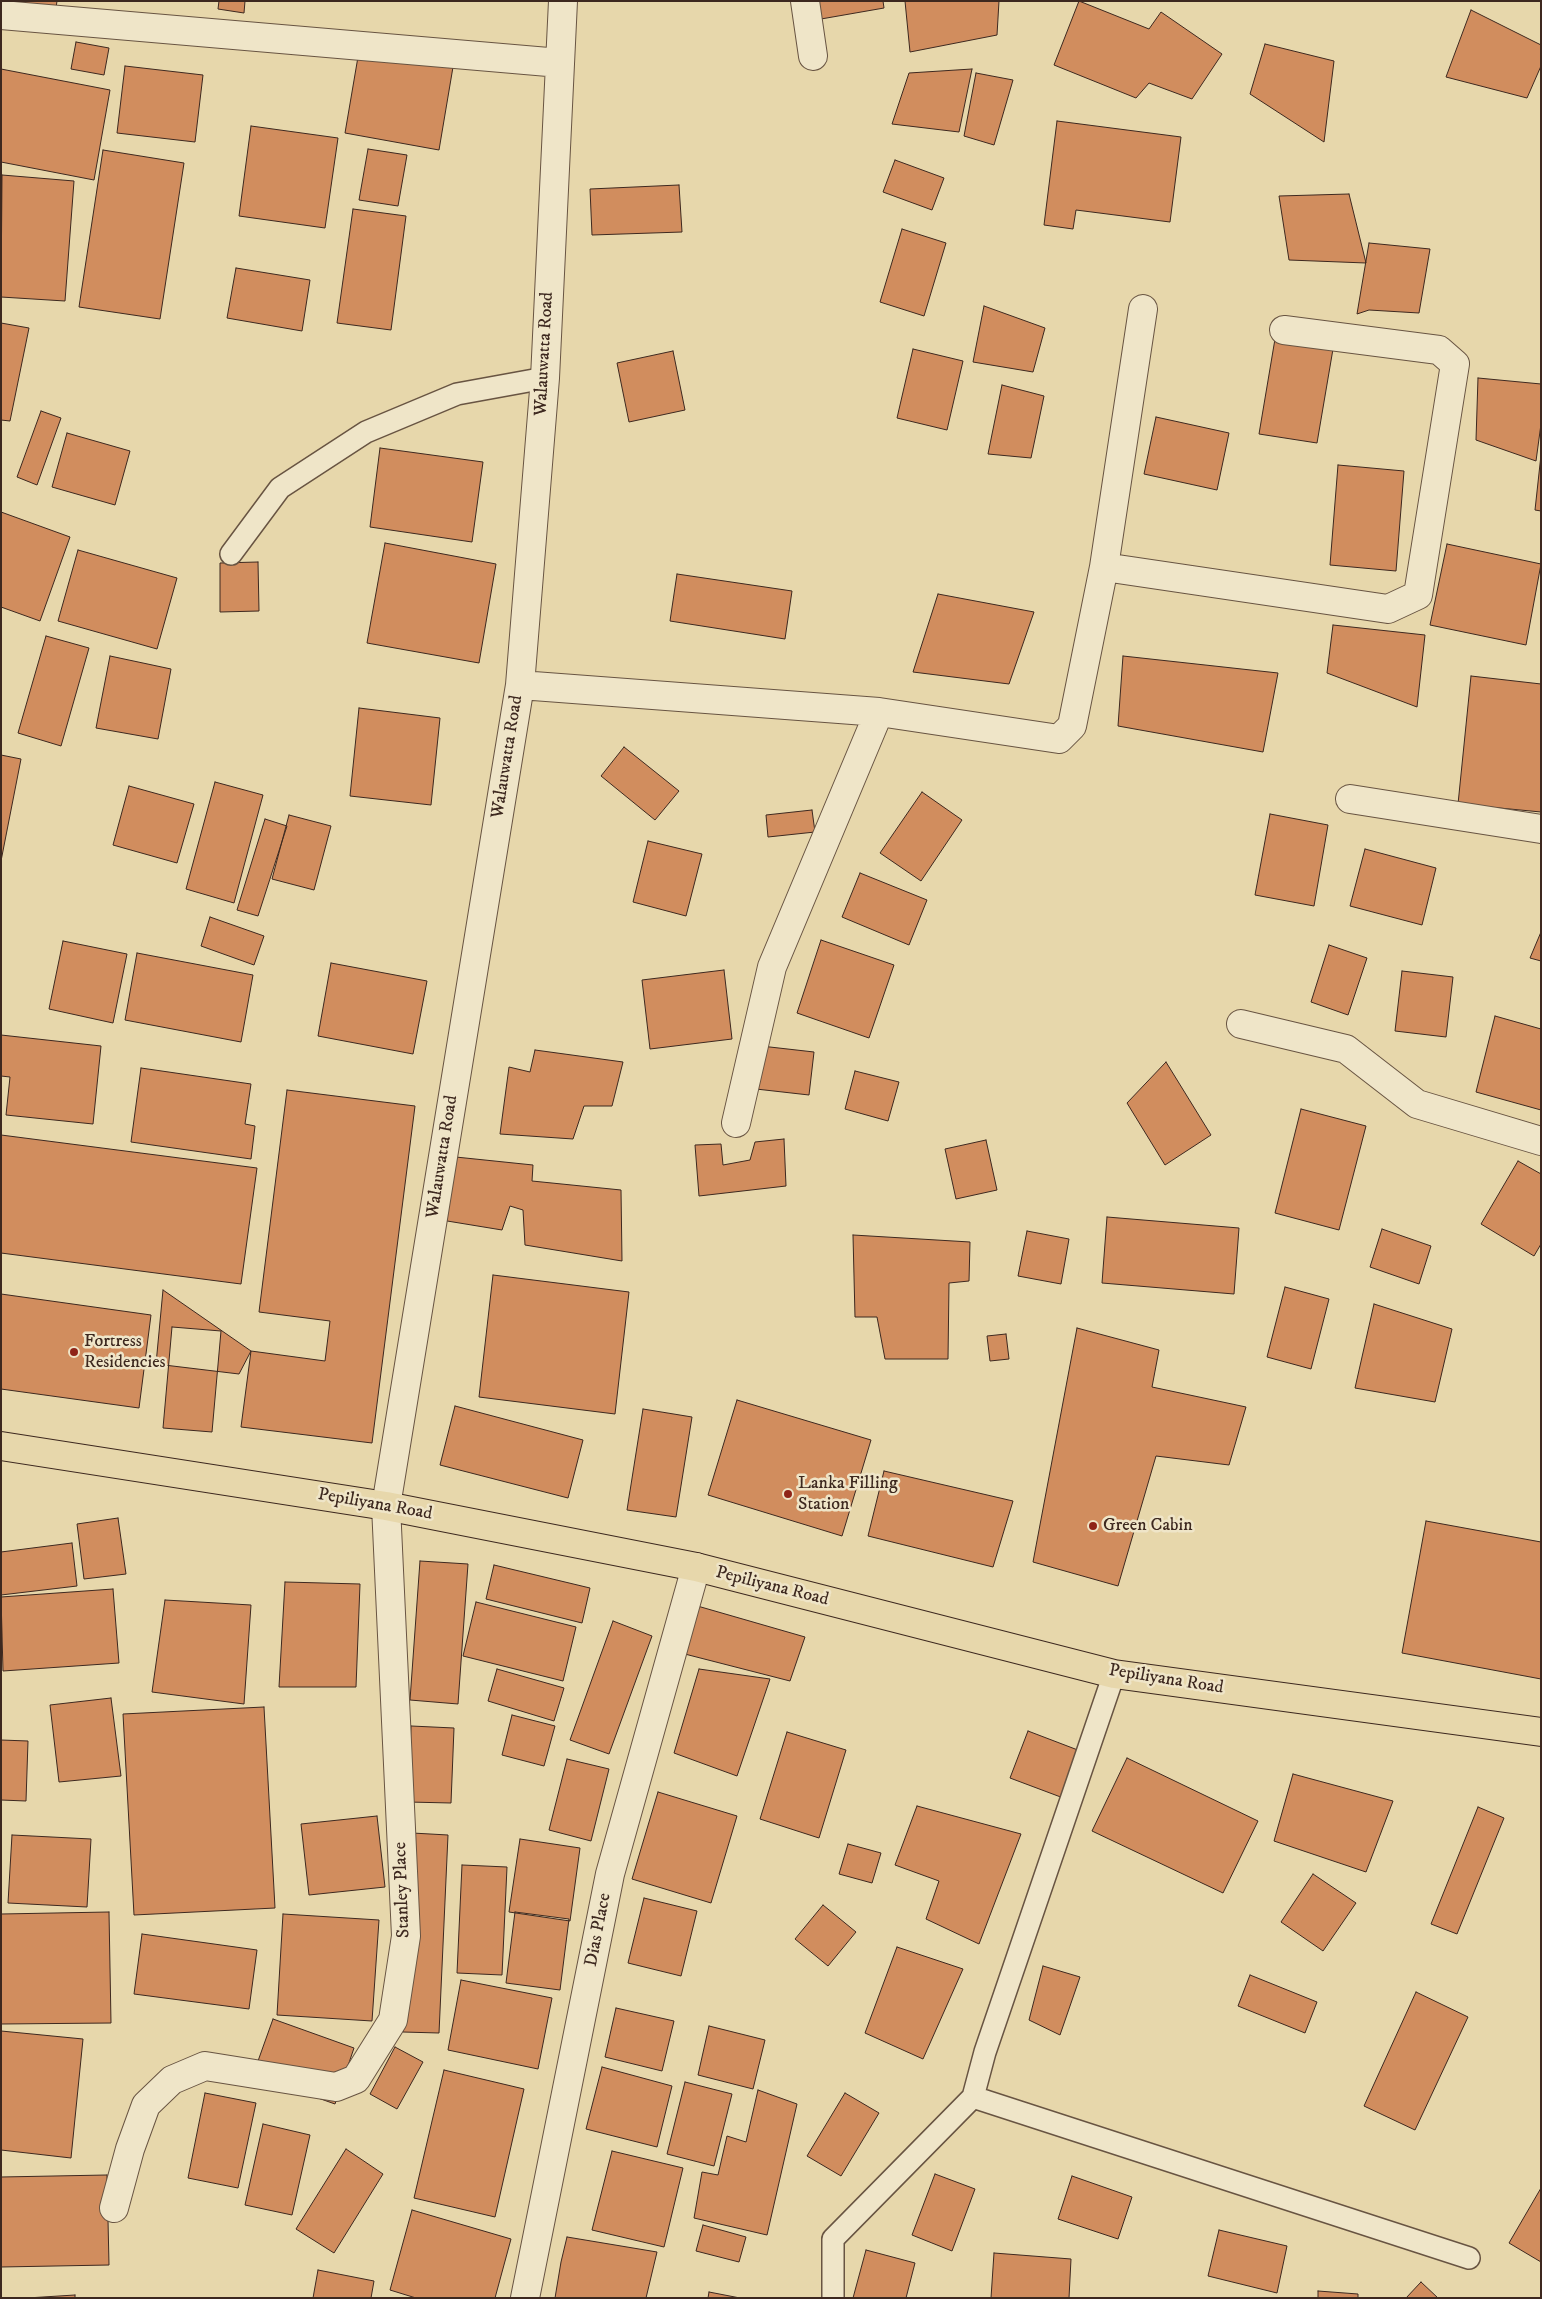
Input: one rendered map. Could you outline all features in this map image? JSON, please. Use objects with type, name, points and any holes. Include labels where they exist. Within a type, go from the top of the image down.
[{"type":"main road","name":"Pepiliyana Road","points":[[1,1446],[386,1506],[696,1567],[1114,1674],[1541,1732]]},
{"type":"street","name":"Walauwatta Road","points":[[386,1506],[520,685],[545,378],[563,1]]},
{"type":"street","points":[[805,1],[813,56]]},
{"type":"street","points":[[1,15],[560,63]]},
{"type":"street","points":[[520,685],[879,712],[1059,739],[1072,726],[1104,567],[1143,309]]},
{"type":"street","points":[[1104,567],[1388,609],[1418,595],[1455,364],[1440,350],[1284,330]]},
{"type":"street","points":[[736,1123],[772,967],[879,712]]},
{"type":"street","points":[[1350,799],[1541,829]]},
{"type":"street","points":[[1241,1024],[1346,1049],[1417,1104],[1541,1141]]},
{"type":"street","name":"Stanley Place","points":[[114,2208],[130,2150],[146,2105],[172,2080],[205,2066],[336,2087],[356,2079],[393,2020],[406,1936],[386,1506]]},
{"type":"street","name":"Dias Place","points":[[525,2298],[610,1874],[696,1567]]},
{"type":"lane","points":[[231,554],[280,488],[366,432],[457,394],[545,378]]},
{"type":"lane","points":[[833,2298],[832,2239],[972,2097],[985,2052],[1114,1674]]},
{"type":"lane","points":[[972,2097],[1470,2258]]},
{"type":"building","points":[[1,1],[57,1],[56,8]]},
{"type":"building","points":[[219,1],[245,1],[244,13],[218,9]]},
{"type":"building","points":[[818,1],[883,1],[884,8],[821,19]]},
{"type":"building","points":[[905,1],[999,1],[997,35],[910,52]]},
{"type":"building","points":[[1079,1],[1149,29],[1161,12],[1222,54],[1192,99],[1149,83],[1136,98],[1054,65]]},
{"type":"building","points":[[1471,10],[1541,45],[1541,66],[1527,98],[1446,77]]},
{"type":"building","points":[[76,42],[109,48],[104,75],[71,69]]},
{"type":"building","points":[[1265,44],[1334,61],[1324,142],[1250,94]]},
{"type":"building","points":[[359,51],[453,67],[439,150],[345,133]]},
{"type":"building","points":[[125,66],[203,75],[195,142],[117,133]]},
{"type":"building","points":[[1,69],[110,90],[94,180],[1,162]]},
{"type":"building","points":[[972,69],[959,132],[892,124],[909,73]]},
{"type":"building","points":[[976,73],[1013,80],[994,145],[964,136]]},
{"type":"building","points":[[1057,121],[1181,137],[1170,222],[1076,210],[1073,229],[1044,225]]},
{"type":"building","points":[[251,126],[338,138],[325,228],[239,216]]},
{"type":"building","points":[[368,149],[407,155],[398,206],[359,200]]},
{"type":"building","points":[[103,150],[184,163],[160,319],[79,307]]},
{"type":"building","points":[[895,160],[944,178],[932,210],[883,192]]},
{"type":"building","points":[[2,175],[74,181],[65,301],[1,297]]},
{"type":"building","points":[[679,185],[682,232],[592,235],[590,189]]},
{"type":"building","points":[[1349,194],[1366,263],[1289,260],[1279,196]]},
{"type":"building","points":[[353,209],[406,216],[391,330],[337,323]]},
{"type":"building","points":[[902,229],[946,243],[924,316],[880,302]]},
{"type":"building","points":[[1369,243],[1430,249],[1419,313],[1369,310],[1357,314]]},
{"type":"building","points":[[236,268],[310,280],[302,331],[227,318]]},
{"type":"building","points":[[984,306],[1045,328],[1033,372],[973,362]]},
{"type":"building","points":[[1,323],[29,328],[10,421],[1,420]]},
{"type":"building","points":[[1275,339],[1333,349],[1317,443],[1259,434]]},
{"type":"building","points":[[913,349],[963,361],[947,430],[897,418]]},
{"type":"building","points":[[673,351],[685,410],[629,422],[617,363]]},
{"type":"building","points":[[1478,378],[1541,384],[1541,424],[1536,461],[1476,440]]},
{"type":"building","points":[[1002,385],[1044,396],[1031,458],[988,454]]},
{"type":"building","points":[[41,411],[61,418],[37,485],[17,477]]},
{"type":"building","points":[[1156,417],[1229,433],[1217,490],[1144,474]]},
{"type":"building","points":[[67,433],[130,451],[115,505],[52,487]]},
{"type":"building","points":[[380,448],[483,462],[472,542],[370,527]]},
{"type":"building","points":[[1541,455],[1541,511],[1535,510]]},
{"type":"building","points":[[1338,465],[1404,471],[1396,571],[1330,565]]},
{"type":"building","points":[[1,512],[70,537],[40,621],[1,607]]},
{"type":"building","points":[[385,543],[496,564],[479,663],[367,643]]},
{"type":"building","points":[[1447,544],[1541,564],[1526,645],[1430,625]]},
{"type":"building","points":[[78,550],[177,578],[157,649],[58,621]]},
{"type":"building","points":[[258,562],[259,611],[220,612],[220,563]]},
{"type":"building","points":[[677,574],[792,591],[785,639],[670,621]]},
{"type":"building","points":[[938,594],[1034,612],[1009,684],[913,672]]},
{"type":"building","points":[[1333,625],[1425,635],[1417,707],[1327,673]]},
{"type":"building","points":[[46,636],[89,648],[61,746],[18,733]]},
{"type":"building","points":[[110,656],[171,669],[158,739],[96,728]]},
{"type":"building","points":[[1123,656],[1278,673],[1263,752],[1118,726]]},
{"type":"building","points":[[1471,676],[1541,684],[1541,812],[1458,804]]},
{"type":"building","points":[[359,708],[440,718],[431,805],[350,796]]},
{"type":"building","points":[[624,747],[679,791],[655,820],[601,776]]},
{"type":"building","points":[[1,755],[21,759],[1,861]]},
{"type":"building","points":[[215,782],[263,795],[234,903],[186,889]]},
{"type":"building","points":[[129,786],[194,804],[177,863],[113,845]]},
{"type":"building","points":[[922,792],[962,820],[921,881],[880,853]]},
{"type":"building","points":[[812,810],[815,832],[768,837],[766,815]]},
{"type":"building","points":[[1270,814],[1328,825],[1314,906],[1255,895]]},
{"type":"building","points":[[289,815],[331,826],[314,890],[272,879]]},
{"type":"building","points":[[265,819],[287,826],[258,916],[237,910]]},
{"type":"building","points":[[648,841],[702,854],[686,916],[633,902]]},
{"type":"building","points":[[1365,849],[1436,868],[1422,925],[1350,906]]},
{"type":"building","points":[[860,873],[927,900],[909,945],[842,917]]},
{"type":"building","points":[[210,917],[264,936],[254,965],[201,946]]},
{"type":"building","points":[[1541,932],[1541,961],[1530,958]]},
{"type":"building","points":[[821,940],[894,965],[869,1038],[797,1013]]},
{"type":"building","points":[[63,941],[127,954],[113,1023],[49,1009]]},
{"type":"building","points":[[1329,945],[1367,958],[1348,1015],[1311,1002]]},
{"type":"building","points":[[137,953],[253,975],[241,1042],[125,1020]]},
{"type":"building","points":[[331,963],[427,981],[413,1054],[318,1036]]},
{"type":"building","points":[[724,970],[732,1039],[650,1049],[642,980]]},
{"type":"building","points":[[1402,971],[1453,977],[1446,1037],[1395,1031]]},
{"type":"building","points":[[1495,1016],[1541,1029],[1541,1110],[1476,1092]]},
{"type":"building","points":[[1,1035],[101,1046],[93,1124],[6,1115],[10,1077],[1,1076]]},
{"type":"building","points":[[761,1046],[814,1052],[809,1095],[756,1089]]},
{"type":"building","points":[[535,1050],[623,1062],[612,1106],[584,1106],[573,1139],[500,1134],[509,1067],[530,1072]]},
{"type":"building","points":[[1166,1062],[1211,1135],[1165,1165],[1127,1103]]},
{"type":"building","points":[[141,1068],[251,1084],[245,1124],[255,1126],[251,1159],[131,1142]]},
{"type":"building","points":[[855,1071],[899,1082],[888,1121],[845,1109]]},
{"type":"building","points":[[287,1090],[415,1106],[372,1443],[241,1427],[251,1351],[325,1361],[330,1321],[259,1312]]},
{"type":"building","points":[[1301,1109],[1366,1126],[1339,1230],[1275,1213]]},
{"type":"building","points":[[1,1135],[257,1168],[241,1284],[1,1253]]},
{"type":"building","points":[[784,1139],[786,1186],[699,1196],[695,1145],[721,1144],[723,1165],[750,1160],[755,1142]]},
{"type":"building","points":[[986,1140],[997,1190],[956,1199],[945,1149]]},
{"type":"building","points":[[446,1156],[533,1165],[532,1181],[621,1190],[622,1261],[525,1245],[523,1210],[510,1206],[502,1230],[435,1219]]},
{"type":"building","points":[[1518,1161],[1541,1174],[1541,1244],[1534,1256],[1481,1224]]},
{"type":"building","points":[[1107,1217],[1239,1228],[1234,1294],[1102,1283]]},
{"type":"building","points":[[1382,1229],[1431,1246],[1419,1284],[1370,1267]]},
{"type":"building","points":[[1027,1231],[1069,1239],[1061,1284],[1018,1276]]},
{"type":"building","points":[[853,1235],[970,1242],[969,1281],[949,1283],[948,1359],[885,1359],[877,1317],[855,1317]]},
{"type":"building","points":[[493,1275],[629,1292],[615,1414],[479,1397]]},
{"type":"building","points":[[1285,1287],[1329,1299],[1311,1369],[1267,1357]]},
{"type":"building","points":[[163,1290],[251,1351],[239,1374],[156,1364]]},
{"type":"building","name":"Fortress Residencies","points":[[1,1294],[151,1315],[139,1408],[1,1389]]},
{"type":"building","points":[[1374,1304],[1452,1329],[1435,1402],[1355,1388]]},
{"type":"building","points":[[172,1327],[221,1331],[212,1432],[163,1428]]},
{"type":"building","points":[[1077,1328],[1159,1350],[1152,1387],[1246,1407],[1229,1465],[1156,1456],[1118,1586],[1033,1562]]},
{"type":"building","points":[[1006,1334],[1009,1359],[990,1361],[987,1336]]},
{"type":"building","points":[[737,1400],[871,1440],[842,1536],[708,1495]]},
{"type":"building","points":[[455,1406],[583,1440],[568,1498],[440,1465]]},
{"type":"building","points":[[643,1409],[692,1417],[676,1517],[627,1510]]},
{"type":"building","points":[[884,1471],[1013,1501],[993,1567],[868,1536]]},
{"type":"building","points":[[118,1518],[126,1574],[84,1579],[77,1524]]},
{"type":"building","points":[[1426,1521],[1541,1542],[1541,1679],[1402,1653]]},
{"type":"building","points":[[72,1543],[77,1586],[1,1595],[1,1552]]},
{"type":"building","points":[[420,1561],[468,1564],[458,1704],[410,1700]]},
{"type":"building","points":[[494,1565],[590,1588],[582,1623],[486,1599]]},
{"type":"building","points":[[285,1582],[360,1584],[356,1687],[279,1687]]},
{"type":"building","points":[[113,1589],[119,1663],[3,1671],[1,1597]]},
{"type":"building","points":[[165,1600],[251,1605],[244,1704],[152,1692]]},
{"type":"building","points":[[476,1602],[576,1627],[563,1681],[463,1656]]},
{"type":"building","points":[[694,1605],[805,1637],[790,1681],[677,1652]]},
{"type":"building","points":[[613,1621],[652,1636],[609,1754],[570,1740]]},
{"type":"building","points":[[497,1669],[564,1688],[554,1721],[488,1701]]},
{"type":"building","points":[[699,1669],[770,1679],[737,1776],[674,1753]]},
{"type":"building","points":[[111,1698],[121,1776],[59,1782],[50,1705]]},
{"type":"building","points":[[264,1707],[275,1908],[134,1915],[123,1714]]},
{"type":"building","points":[[512,1715],[555,1726],[544,1766],[502,1755]]},
{"type":"building","points":[[411,1726],[454,1728],[451,1803],[408,1802]]},
{"type":"building","points":[[1028,1731],[1083,1752],[1066,1799],[1010,1778]]},
{"type":"building","points":[[787,1732],[846,1750],[819,1838],[760,1819]]},
{"type":"building","points":[[1,1740],[28,1741],[26,1801],[1,1800]]},
{"type":"building","points":[[1127,1758],[1258,1821],[1223,1893],[1092,1831]]},
{"type":"building","points":[[567,1759],[609,1769],[591,1841],[549,1830]]},
{"type":"building","points":[[1293,1774],[1393,1801],[1366,1872],[1274,1841]]},
{"type":"building","points":[[658,1792],[737,1816],[711,1903],[632,1879]]},
{"type":"building","points":[[917,1806],[1021,1834],[979,1944],[926,1919],[939,1881],[895,1865]]},
{"type":"building","points":[[1478,1807],[1504,1818],[1457,1934],[1431,1924]]},
{"type":"building","points":[[377,1816],[385,1887],[309,1895],[301,1824]]},
{"type":"building","points":[[412,1833],[448,1835],[439,2033],[403,2032]]},
{"type":"building","points":[[12,1835],[91,1839],[87,1907],[8,1903]]},
{"type":"building","points":[[520,1839],[580,1848],[570,1921],[509,1912]]},
{"type":"building","points":[[848,1844],[881,1853],[872,1883],[839,1874]]},
{"type":"building","points":[[462,1865],[507,1867],[502,1975],[457,1973]]},
{"type":"building","points":[[1313,1874],[1356,1903],[1323,1951],[1281,1922]]},
{"type":"building","points":[[644,1898],[697,1911],[681,1976],[628,1963]]},
{"type":"building","points":[[823,1905],[856,1932],[828,1966],[795,1939]]},
{"type":"building","points":[[109,1912],[111,2023],[1,2024],[1,1914]]},
{"type":"building","points":[[515,1912],[569,1919],[560,1990],[506,1983]]},
{"type":"building","points":[[283,1914],[379,1920],[372,2021],[277,2015]]},
{"type":"building","points":[[142,1934],[257,1950],[249,2009],[134,1994]]},
{"type":"building","points":[[897,1947],[963,1969],[923,2059],[865,2033]]},
{"type":"building","points":[[1043,1966],[1080,1977],[1060,2035],[1029,2020]]},
{"type":"building","points":[[1250,1975],[1317,2002],[1305,2033],[1238,2006]]},
{"type":"building","points":[[461,1980],[552,1998],[538,2069],[448,2050]]},
{"type":"building","points":[[1416,1992],[1468,2017],[1415,2130],[1364,2106]]},
{"type":"building","points":[[616,2008],[674,2021],[662,2071],[605,2057]]},
{"type":"building","points":[[273,2019],[354,2048],[335,2104],[253,2075]]},
{"type":"building","points":[[709,2026],[765,2040],[753,2089],[698,2075]]},
{"type":"building","points":[[1,2031],[83,2039],[71,2158],[1,2150]]},
{"type":"building","points":[[395,2047],[423,2062],[397,2109],[370,2094]]},
{"type":"building","points":[[602,2067],[672,2086],[657,2147],[586,2129]]},
{"type":"building","points":[[444,2070],[524,2089],[495,2217],[414,2198]]},
{"type":"building","points":[[685,2082],[732,2094],[714,2166],[667,2154]]},
{"type":"building","points":[[758,2090],[797,2104],[767,2235],[694,2218],[702,2172],[718,2175],[727,2136],[746,2142]]},
{"type":"building","points":[[205,2093],[256,2103],[238,2188],[188,2178]]},
{"type":"building","points":[[845,2093],[879,2113],[841,2176],[807,2156]]},
{"type":"building","points":[[263,2124],[310,2135],[292,2215],[245,2205]]},
{"type":"building","points":[[346,2149],[383,2174],[334,2253],[296,2229]]},
{"type":"building","points":[[612,2151],[683,2168],[664,2247],[592,2230]]},
{"type":"building","points":[[935,2174],[975,2189],[952,2251],[912,2235]]},
{"type":"building","points":[[107,2175],[109,2265],[1,2267],[1,2177]]},
{"type":"building","points":[[1072,2176],[1132,2197],[1118,2239],[1058,2219]]},
{"type":"building","points":[[1541,2188],[1541,2262],[1509,2243]]},
{"type":"building","points":[[412,2210],[511,2239],[495,2298],[416,2298],[390,2290]]},
{"type":"building","points":[[703,2225],[746,2237],[739,2262],[696,2251]]},
{"type":"building","points":[[1219,2230],[1287,2246],[1277,2293],[1208,2276]]},
{"type":"building","points":[[567,2237],[657,2252],[646,2298],[555,2298]]},
{"type":"building","points":[[866,2250],[915,2263],[906,2298],[853,2298]]},
{"type":"building","points":[[994,2253],[1071,2259],[1069,2298],[991,2298]]},
{"type":"building","points":[[318,2270],[374,2281],[371,2298],[313,2298]]},
{"type":"building","points":[[1421,2282],[1438,2298],[1406,2298]]},
{"type":"building","points":[[1318,2291],[1358,2294],[1358,2298],[1318,2298]]},
{"type":"building","points":[[709,2292],[740,2298],[708,2298]]},
{"type":"building","points":[[75,2295],[75,2298],[27,2298]]},
{"type":"place","name":"Fortress Residencies","points":[[74,1352]]},
{"type":"place","name":"Lanka Filling Station","points":[[788,1494]]},
{"type":"place","name":"Green Cabin","points":[[1093,1526]]}]
